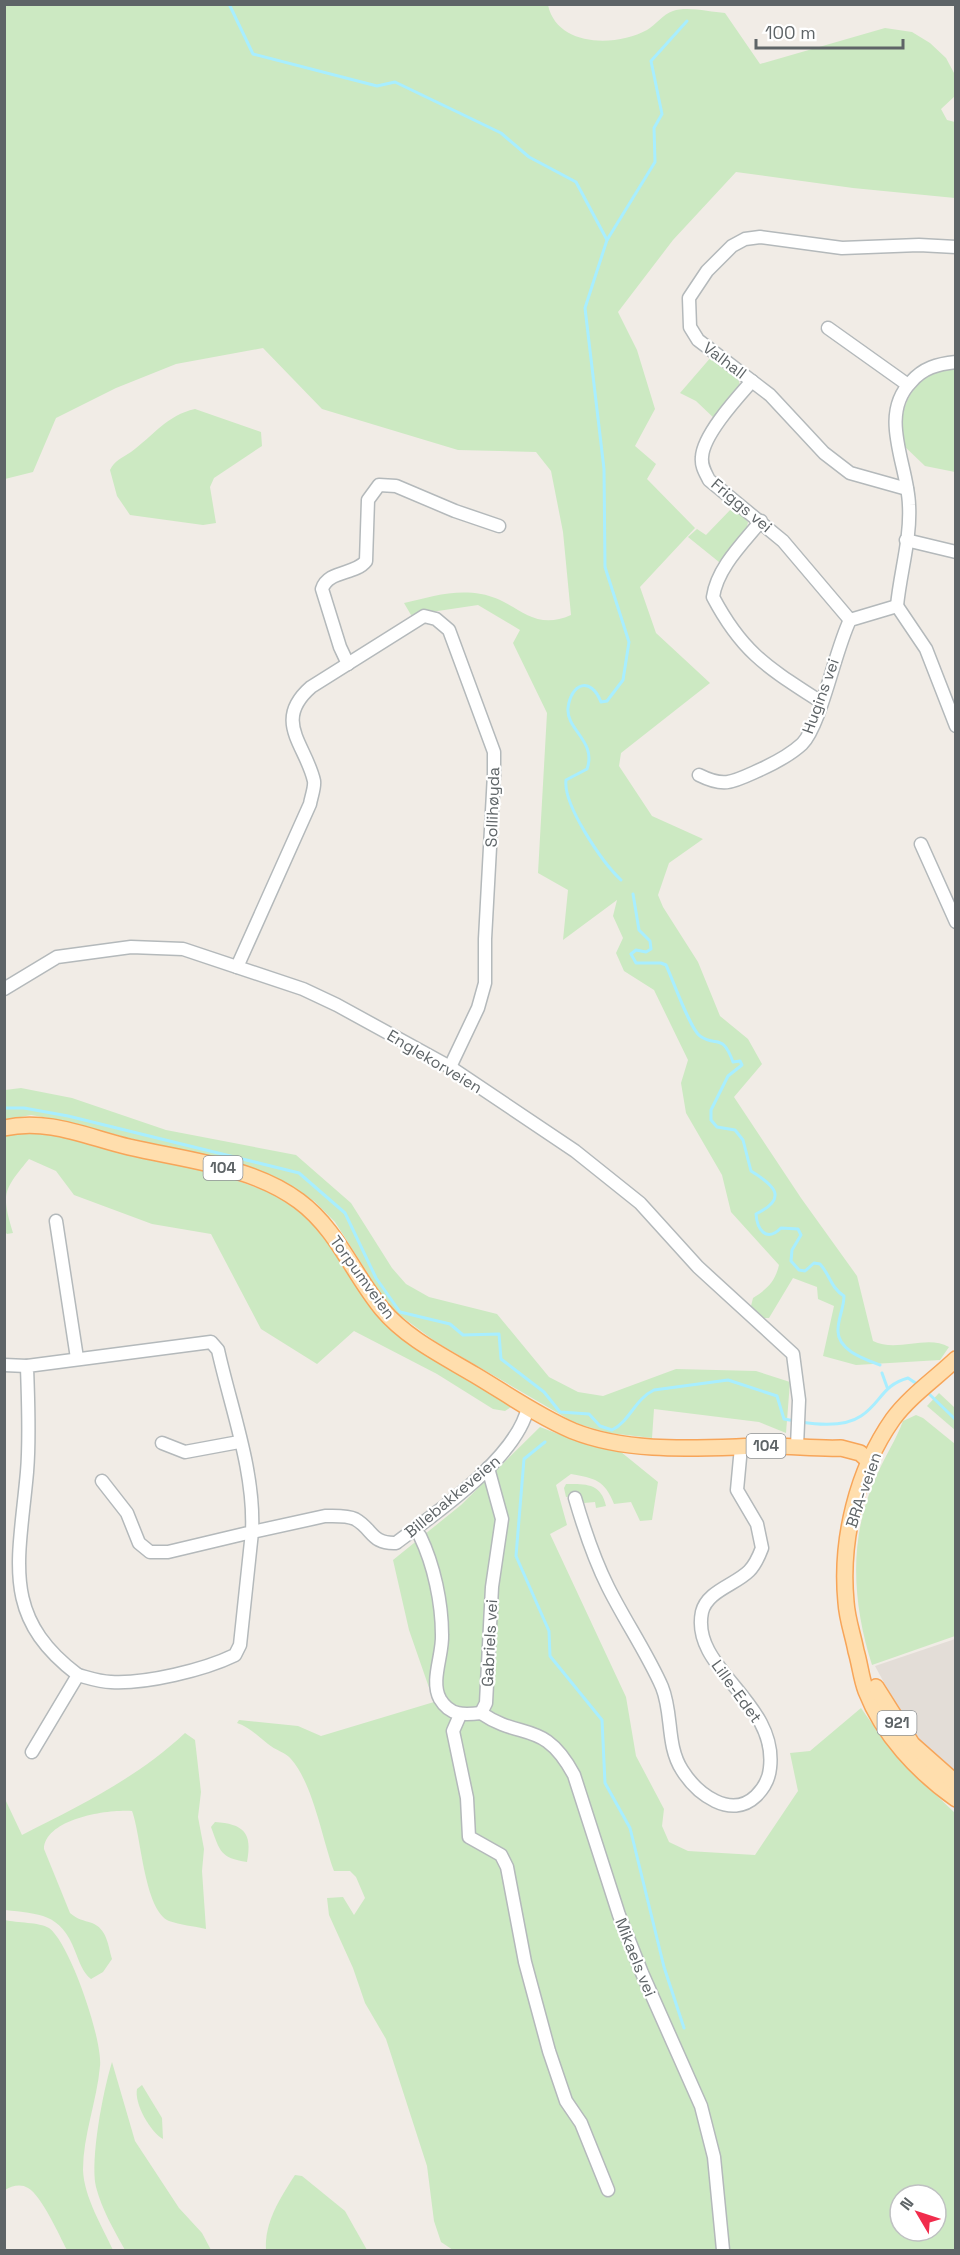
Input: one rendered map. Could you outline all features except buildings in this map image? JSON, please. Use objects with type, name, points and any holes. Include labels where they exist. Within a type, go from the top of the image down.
[{"type":"main road","name":"Torpumveien","points":[[4,1128],[34,1124],[66,1129],[129,1147],[205,1163],[275,1186],[299,1201],[321,1220],[390,1318],[426,1345],[528,1407],[573,1431],[609,1442],[741,1447],[797,1440],[823,1449],[841,1448],[860,1453],[870,1462]]},
{"type":"main road","name":"BRA-veien","points":[[956,1359],[893,1420],[870,1462],[855,1504],[846,1545],[846,1605],[867,1692],[889,1734],[915,1764],[956,1799]]},
{"type":"main road","name":"BRA-veien","points":[[856,1650],[901,1729],[924,1756],[956,1783]]},
{"type":"street","name":"Valhall","points":[[907,489],[866,479],[837,464],[787,411],[702,343],[690,327],[690,297],[707,271],[732,246],[745,239],[760,237],[842,248],[919,245],[956,247]]},
{"type":"street","points":[[828,328],[908,385]]},
{"type":"street","points":[[956,362],[926,369],[908,385],[899,398],[894,415],[909,503],[897,606],[926,649],[956,726]]},
{"type":"street","name":"Friggs vei","points":[[752,381],[708,437],[702,460],[709,480],[761,521],[789,547],[850,620]]},
{"type":"street","points":[[348,664],[340,647],[322,589],[328,579],[358,568],[366,561],[368,500],[376,488],[386,484],[396,486],[455,511],[499,526]]},
{"type":"street","points":[[761,521],[740,546],[715,584],[713,597],[746,649],[768,667],[821,702]]},
{"type":"street","points":[[906,540],[956,552]]},
{"type":"street","points":[[850,620],[897,606]]},
{"type":"street","name":"Sollihøyda","points":[[237,967],[310,804],[314,783],[294,735],[293,720],[299,697],[311,687],[424,616],[436,619],[449,630],[494,752],[485,983],[478,1008],[450,1067]]},
{"type":"street","name":"Hugins vei","points":[[699,775],[718,784],[738,780],[784,757],[802,743],[814,724],[842,637],[850,620]]},
{"type":"street","points":[[921,844],[956,922]]},
{"type":"street","name":"Englekorveien","points":[[4,988],[57,957],[131,947],[183,949],[303,989],[337,1005],[450,1067],[575,1151],[640,1203],[698,1267],[793,1354],[798,1375],[797,1440]]},
{"type":"street","points":[[56,1221],[77,1358]]},
{"type":"street","points":[[4,1365],[27,1366],[211,1342],[218,1350],[249,1480],[253,1511],[240,1645],[235,1655],[170,1674],[130,1682],[109,1683],[78,1675],[39,1645],[19,1610],[14,1590],[14,1570],[27,1470],[27,1366]]},
{"type":"street","name":"Billebakkeveien","points":[[252,1532],[325,1516],[335,1516],[354,1518],[371,1536],[384,1543],[396,1543],[488,1468],[518,1435],[528,1407]]},
{"type":"street","points":[[162,1443],[185,1452],[239,1442]]},
{"type":"street","name":"Lille-Edet","points":[[574,1498],[592,1553],[662,1688],[673,1749],[681,1769],[701,1792],[718,1802],[739,1806],[751,1801],[765,1787],[770,1769],[770,1749],[764,1728],[752,1706],[713,1658],[704,1641],[701,1624],[703,1610],[710,1598],[747,1573],[762,1548],[761,1534],[737,1490],[741,1447]]},
{"type":"street","name":"Gabriels vei","points":[[480,1713],[486,1703],[492,1587],[502,1519],[488,1468]]},
{"type":"street","points":[[102,1481],[127,1513],[139,1543],[150,1552],[168,1552],[252,1532]]},
{"type":"street","points":[[420,1536],[428,1553],[441,1621],[442,1647],[437,1678],[438,1693],[446,1706],[460,1715],[480,1713]]},
{"type":"street","points":[[32,1752],[78,1675]]},
{"type":"street","name":"Mikaels vei","points":[[480,1713],[499,1725],[528,1731],[542,1737],[561,1754],[574,1775],[619,1915],[701,2106],[714,2157],[723,2250]]},
{"type":"street","points":[[460,1715],[453,1731],[468,1798],[469,1838],[501,1855],[507,1867],[525,1962],[549,2052],[564,2096],[580,2123],[608,2190]]},
{"type":"shaded area","points":[[955,1639],[955,1775],[920,1740],[899,1710],[875,1666]]},
{"type":"green space","points":[[4,5],[548,5],[554,19],[563,29],[575,36],[604,41],[634,36],[650,28],[669,12],[692,9],[725,13],[760,64],[885,28],[912,32],[930,43],[946,58],[954,73],[955,96],[941,109],[947,120],[955,122],[955,198],[853,188],[736,172],[673,240],[618,312],[637,350],[655,409],[635,446],[656,464],[647,479],[695,528],[640,587],[656,633],[710,683],[621,753],[619,766],[652,816],[703,839],[669,863],[658,895],[663,907],[698,962],[720,1016],[748,1039],[762,1064],[734,1097],[801,1198],[857,1276],[873,1341],[892,1345],[931,1342],[949,1347],[940,1360],[856,1365],[823,1356],[834,1306],[818,1299],[817,1287],[793,1278],[769,1318],[763,1318],[751,1306],[753,1298],[773,1281],[779,1265],[731,1212],[722,1175],[686,1113],[681,1083],[688,1060],[654,990],[624,971],[616,953],[623,938],[613,916],[617,900],[563,940],[568,890],[538,873],[547,713],[513,643],[520,630],[478,605],[411,615],[404,603],[461,592],[494,597],[534,618],[557,620],[571,615],[563,532],[551,471],[536,452],[458,450],[322,409],[263,348],[176,364],[116,388],[56,418],[33,472],[5,479]]},
{"type":"green space","points":[[712,356],[734,373],[740,387],[715,419],[696,401],[680,393]]},
{"type":"green space","points":[[949,369],[955,370],[955,472],[925,466],[901,443],[902,417],[910,395],[925,378]]},
{"type":"green space","points":[[195,409],[261,432],[262,446],[214,478],[210,487],[216,523],[203,525],[130,515],[117,496],[110,470],[116,461],[131,452],[168,421]]},
{"type":"green space","points":[[733,507],[748,522],[746,531],[723,562],[719,562],[688,537],[697,529],[706,535]]},
{"type":"green space","points":[[21,1088],[72,1098],[166,1130],[296,1155],[351,1203],[392,1268],[406,1284],[429,1297],[497,1314],[549,1377],[578,1392],[603,1396],[676,1369],[756,1371],[790,1382],[786,1433],[759,1422],[654,1409],[652,1438],[609,1433],[575,1423],[436,1342],[398,1314],[381,1294],[335,1222],[314,1201],[286,1183],[270,1175],[214,1159],[49,1118],[31,1115],[5,1120],[5,1090]]},
{"type":"green space","points":[[31,1131],[47,1132],[222,1175],[274,1194],[292,1204],[331,1241],[367,1302],[511,1407],[505,1411],[493,1409],[437,1374],[354,1331],[317,1364],[261,1329],[211,1234],[152,1224],[74,1195],[56,1171],[29,1159],[9,1186],[6,1200],[13,1233],[7,1234],[5,1232],[5,1136]]},
{"type":"green space","points":[[939,1393],[955,1408],[955,1430],[927,1406]]},
{"type":"green space","points":[[916,1415],[955,1444],[955,1636],[872,1665],[860,1617],[857,1593],[857,1545],[861,1522],[877,1475],[903,1421]]},
{"type":"green space","points":[[540,1427],[574,1440],[621,1452],[658,1482],[652,1520],[640,1521],[631,1502],[614,1504],[603,1485],[586,1477],[571,1474],[556,1485],[567,1525],[550,1534],[626,1697],[636,1756],[664,1809],[662,1826],[669,1842],[688,1851],[755,1855],[798,1791],[790,1753],[810,1751],[861,1708],[905,1763],[955,1813],[955,2250],[453,2250],[441,2242],[434,2221],[427,2166],[386,2039],[365,2003],[353,1968],[329,1915],[327,1898],[343,1897],[354,1915],[365,1898],[356,1877],[350,1871],[334,1871],[311,1797],[299,1770],[291,1759],[237,1723],[239,1720],[298,1726],[321,1736],[434,1702],[409,1630],[393,1560],[461,1505]]},
{"type":"green space","points":[[566,1484],[592,1486],[604,1498],[606,1506],[596,1508],[595,1502],[584,1503],[577,1495],[566,1497],[564,1488]]},
{"type":"green space","points":[[185,1733],[195,1740],[201,1792],[198,1817],[204,1849],[202,1871],[206,1929],[169,1921],[161,1914],[154,1902],[144,1871],[132,1811],[108,1812],[79,1818],[55,1830],[47,1839],[44,1849],[70,1913],[101,1929],[108,1943],[112,1959],[103,1972],[91,1979],[86,1974],[69,1938],[56,1922],[38,1915],[5,1910],[5,1799],[22,1835],[128,1777],[148,1764]]},
{"type":"green space","points":[[215,1822],[233,1825],[244,1832],[248,1843],[247,1862],[231,1858],[222,1852],[211,1827]]},
{"type":"green space","points":[[5,1920],[49,1928],[66,1952],[84,1993],[100,2054],[100,2066],[85,2144],[84,2180],[90,2201],[113,2250],[67,2250],[50,2216],[33,2192],[19,2185],[5,2190]]},
{"type":"green space","points":[[112,2062],[135,2141],[179,2208],[202,2233],[211,2250],[125,2250],[105,2212],[96,2187],[95,2175],[98,2125]]},
{"type":"green space","points":[[142,2085],[162,2118],[163,2139],[148,2124],[140,2109],[137,2089]]},
{"type":"green space","points":[[295,2175],[302,2176],[345,2211],[367,2250],[266,2250],[270,2220]]},
{"type":"waterway","points":[[229,4],[253,54],[377,86],[395,82],[501,133],[529,157],[576,182],[607,240]]},
{"type":"waterway","points":[[621,880],[585,833],[571,804],[566,780],[587,769],[589,759],[585,743],[569,716],[570,699],[577,688],[587,686],[592,688],[601,702],[607,701],[623,680],[629,642],[605,567],[604,469],[585,308],[607,240],[655,162],[654,128],[662,114],[651,61],[687,21]]},
{"type":"waterway","points":[[633,894],[639,930],[650,941],[651,949],[646,952],[636,950],[631,954],[636,963],[666,965],[696,1032],[706,1039],[722,1044],[726,1047],[733,1062],[740,1061],[742,1065],[728,1076],[711,1110],[711,1120],[717,1127],[735,1130],[743,1140],[751,1171],[766,1181],[774,1192],[775,1197],[772,1202],[756,1214],[760,1229],[767,1234],[781,1228],[798,1229],[801,1235],[792,1250],[791,1261],[799,1270],[805,1271],[814,1263],[820,1264],[836,1289],[844,1296],[838,1330],[842,1343],[853,1353],[880,1365]]},
{"type":"waterway","points":[[4,1108],[24,1108],[68,1116],[299,1173],[345,1213],[376,1278],[400,1312],[450,1324],[463,1335],[499,1334],[501,1359],[544,1392],[560,1412],[589,1414],[600,1426],[612,1430],[647,1394],[654,1390],[728,1380],[777,1396],[784,1419],[795,1421]]},
{"type":"waterway","points":[[882,1373],[887,1387]]},
{"type":"waterway","points":[[801,1422],[840,1424],[855,1420],[868,1411],[892,1385],[899,1381],[908,1378],[920,1386]]},
{"type":"waterway","points":[[927,1392],[956,1420]]},
{"type":"waterway","points":[[545,1442],[524,1459],[516,1556],[549,1631],[550,1656],[602,1720],[605,1783],[630,1828],[664,1967],[684,2028]]}]
